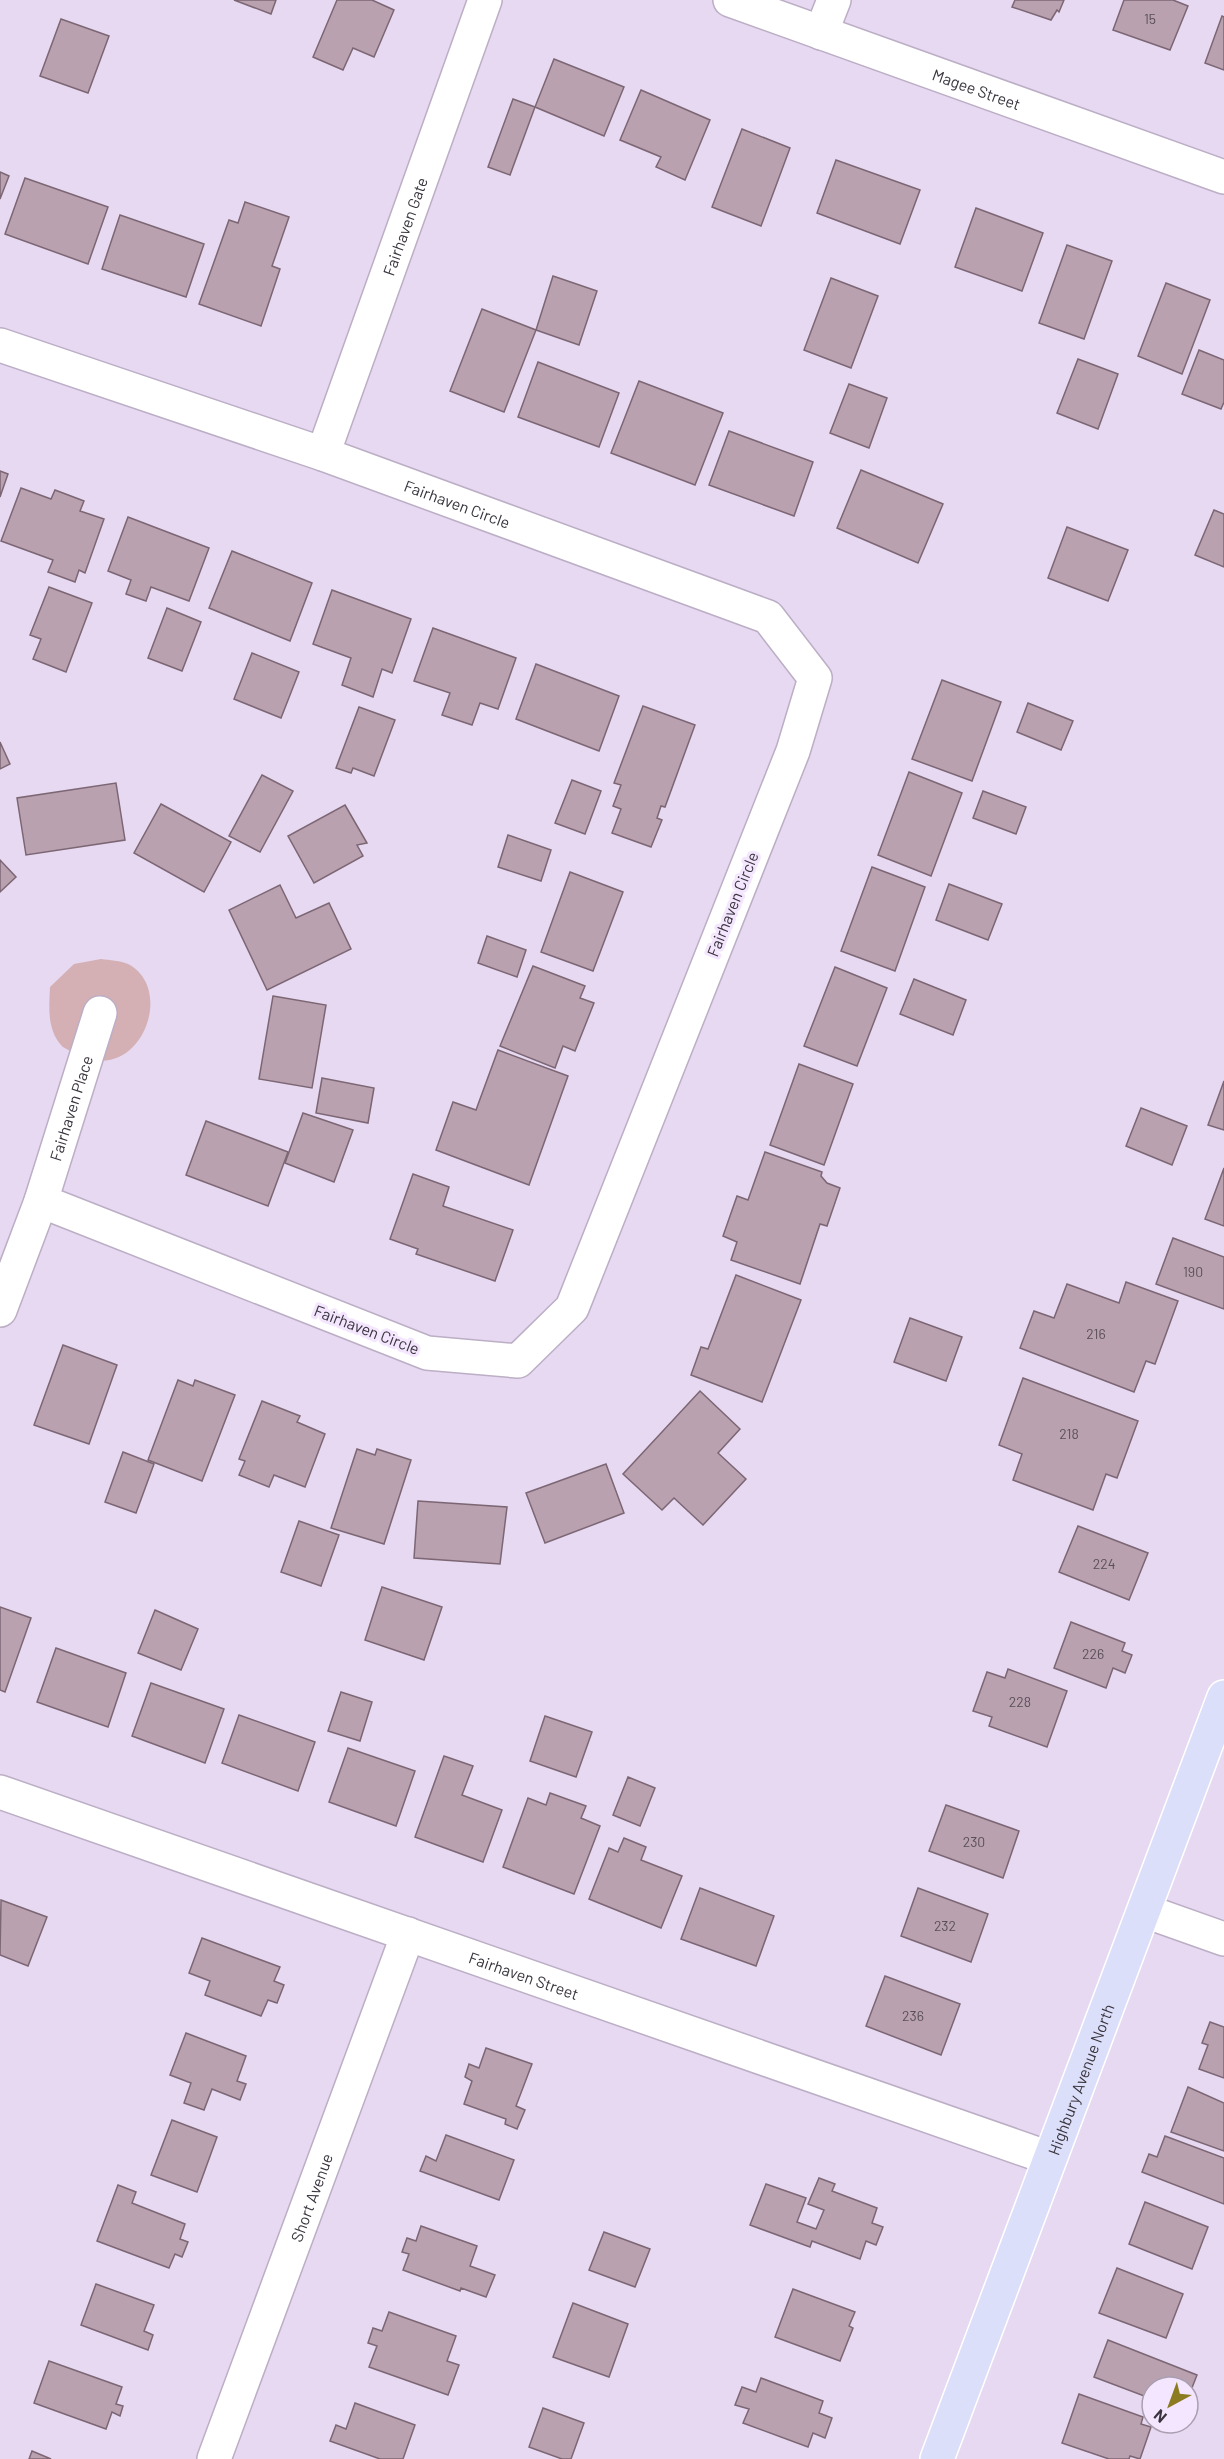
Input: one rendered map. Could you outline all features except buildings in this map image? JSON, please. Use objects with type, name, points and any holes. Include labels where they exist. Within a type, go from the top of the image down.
[{"type":"main road","name":"Highbury Avenue North","points":[[937,2459],[1224,1697]]},
{"type":"street","name":"Fairhaven Gate","points":[[323,454],[485,0]]},
{"type":"street","name":"Magee Street","points":[[730,0],[1224,177]]},
{"type":"street","points":[[821,33],[834,0]]},
{"type":"street","name":"Fairhaven Circle","points":[[0,345],[323,454],[768,617],[815,678],[793,751],[572,1308],[518,1361],[427,1353],[41,1201]]},
{"type":"street","name":"Fairhaven Place","points":[[41,1201],[100,1013]]},
{"type":"street","points":[[0,1310],[41,1201]]},
{"type":"street","name":"Fairhaven Street","points":[[0,1792],[1049,2158]]},
{"type":"street","points":[[1145,1911],[1224,1939]]},
{"type":"street","name":"Short Avenue","points":[[214,2459],[408,1934]]},
{"type":"shaded area","points":[[101,959],[128,964],[142,976],[149,993],[150,1012],[144,1031],[133,1047],[118,1057],[99,1061],[77,1054],[61,1045],[51,1025],[49,1002],[50,987],[74,964]]}]
